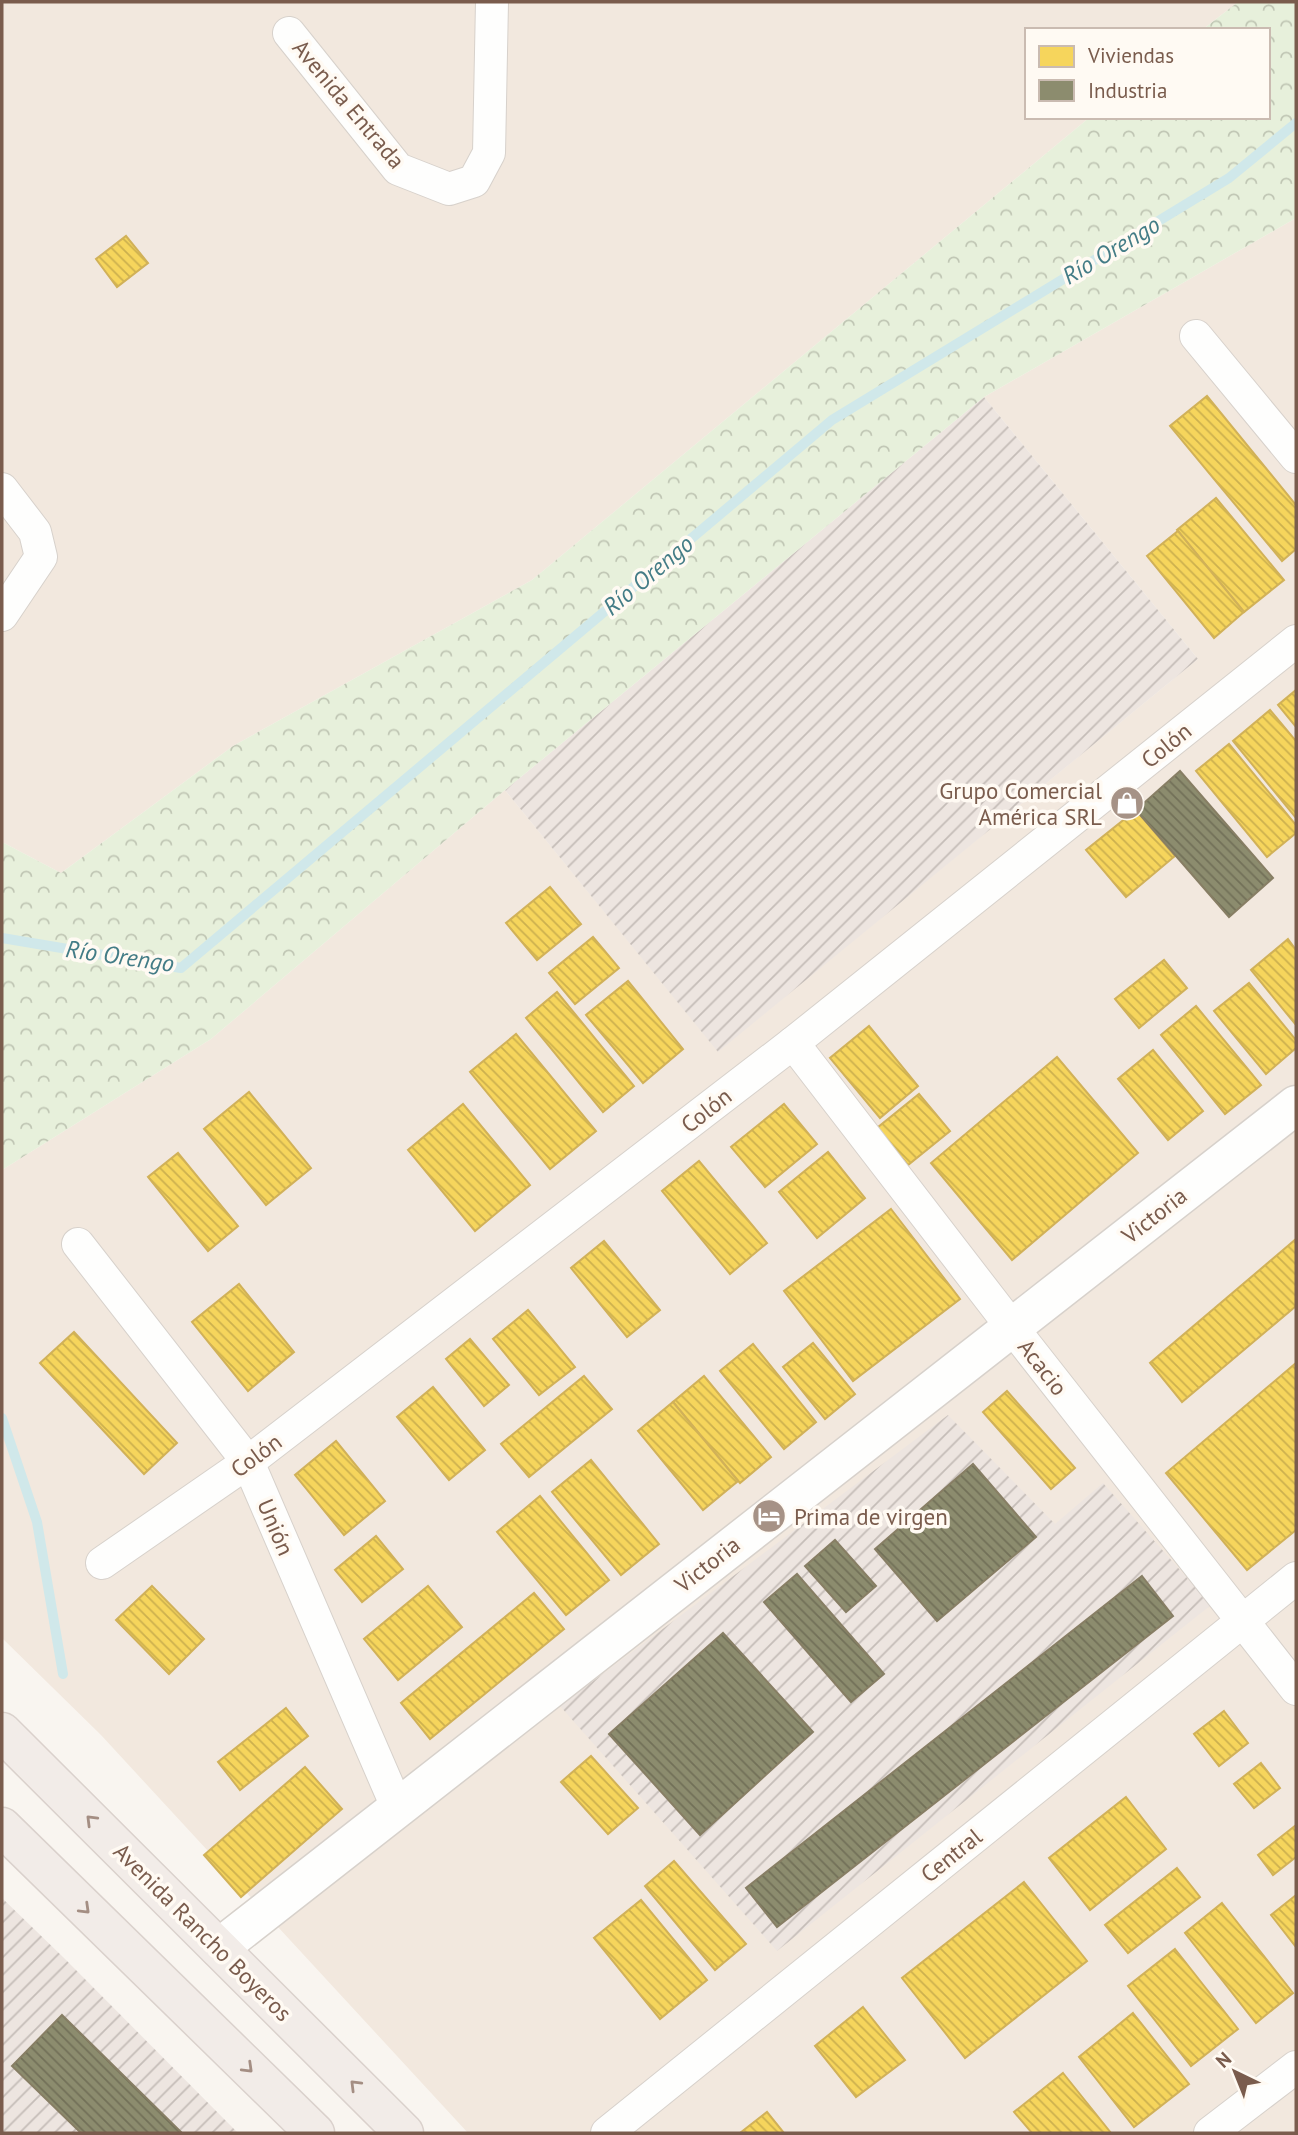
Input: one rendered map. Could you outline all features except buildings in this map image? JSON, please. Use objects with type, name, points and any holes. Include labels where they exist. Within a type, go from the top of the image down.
[{"type":"highway","name":"Avenida Rancho Boyeros","points":[[2,1732],[404,2133]]},
{"type":"highway","points":[[2,1826],[314,2133]]},
{"type":"street","name":"Avenida Entrada","points":[[289,33],[398,169],[449,190],[474,181],[489,153],[492,2]]},
{"type":"street","points":[[1196,336],[1296,457]]},
{"type":"street","points":[[2,489],[35,532],[41,556],[2,615]]},
{"type":"street","name":"Colón","points":[[102,1563],[248,1462],[793,1043],[1296,641]]},
{"type":"street","name":"Acacio","points":[[793,1043],[1010,1326],[1296,1689]]},
{"type":"street","name":"Victoria","points":[[219,1948],[1010,1326],[1296,1105]]},
{"type":"street","name":"Unión","points":[[78,1244],[248,1462],[397,1808]]},
{"type":"street","name":"Central","points":[[607,2133],[1296,1578]]},
{"type":"street","points":[[1210,2133],[1296,2067]]},
{"type":"shaded area","points":[[2,2],[1238,2],[1205,28],[1025,28],[1025,119],[1088,119],[532,580],[233,746],[61,873],[2,842]]},
{"type":"shaded area","points":[[1296,218],[1296,2133],[468,2133],[101,1735],[2,1638],[2,1170],[211,1039],[505,790],[718,1051],[1198,659],[984,397]]},
{"type":"shaded area","points":[[984,397],[1198,659],[718,1052],[505,790]]},
{"type":"shaded area","points":[[948,1415],[1055,1524],[1103,1483],[1211,1605],[777,1951],[560,1706]]},
{"type":"shaded area","points":[[2,1898],[64,1958],[238,2133],[2,2133]]},
{"type":"green space","points":[[1238,2],[1296,2],[1296,218],[984,397],[505,790],[211,1039],[2,1170],[2,842],[61,873],[233,746],[532,580],[1088,119],[1270,119],[1270,28],[1205,28]]},
{"type":"waterway","name":"Río Orengo","points":[[2,938],[181,968],[832,420],[1229,178],[1296,123]]},
{"type":"waterway","points":[[2,1418],[37,1522],[63,1674]]},
{"type":"place","name":"Grupo Comercial América SRL","points":[[1127,803]]},
{"type":"place","name":"Prima de virgen","points":[[769,1516]]}]
